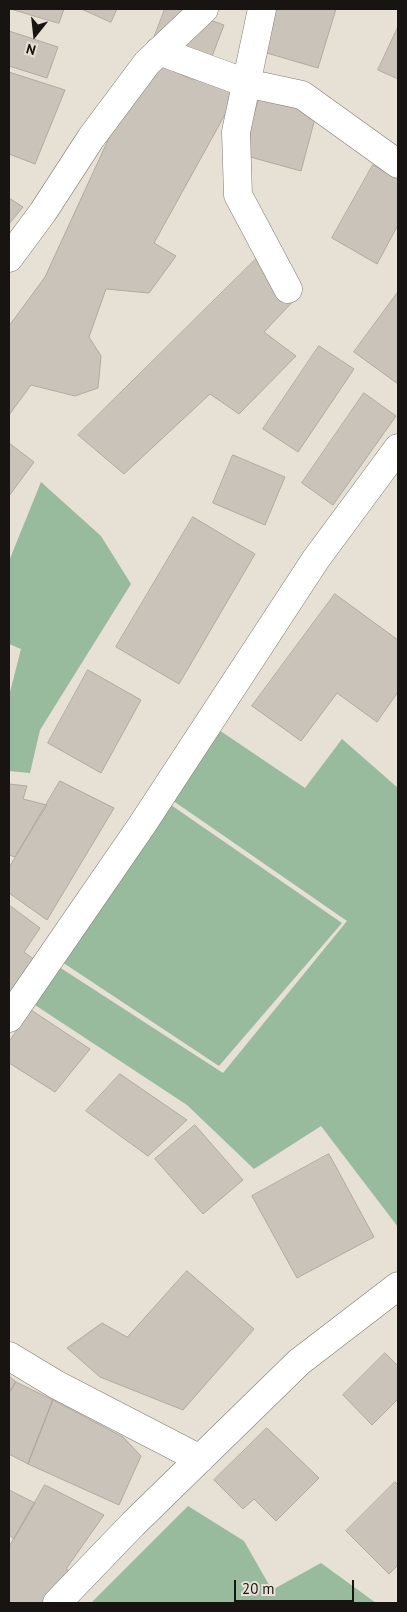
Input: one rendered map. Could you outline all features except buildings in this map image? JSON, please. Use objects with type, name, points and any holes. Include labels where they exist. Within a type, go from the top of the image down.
[{"type":"street","points":[[9,258],[43,212],[91,138],[147,63],[204,9]]},
{"type":"street","points":[[262,9],[236,132],[238,195],[288,289]]},
{"type":"street","points":[[159,51],[246,83],[302,95],[398,164]]},
{"type":"street","points":[[9,1018],[142,825],[316,558],[398,448]]},
{"type":"street","points":[[57,1603],[133,1524],[299,1362],[398,1286]]},
{"type":"street","points":[[9,1356],[57,1385],[200,1459]]},
{"type":"green space","points":[[41,482],[101,536],[131,584],[40,730],[30,773],[9,771],[9,696],[21,649],[9,644],[9,561]]},
{"type":"green space","points":[[216,728],[305,788],[342,739],[398,788],[398,1227],[321,1126],[254,1169],[187,1105],[35,1005],[56,965],[223,1073],[347,921],[172,800]]},
{"type":"green space","points":[[168,803],[342,923],[219,1066],[62,962]]},
{"type":"green space","points":[[188,1506],[244,1541],[272,1590],[321,1563],[376,1603],[91,1603]]}]
